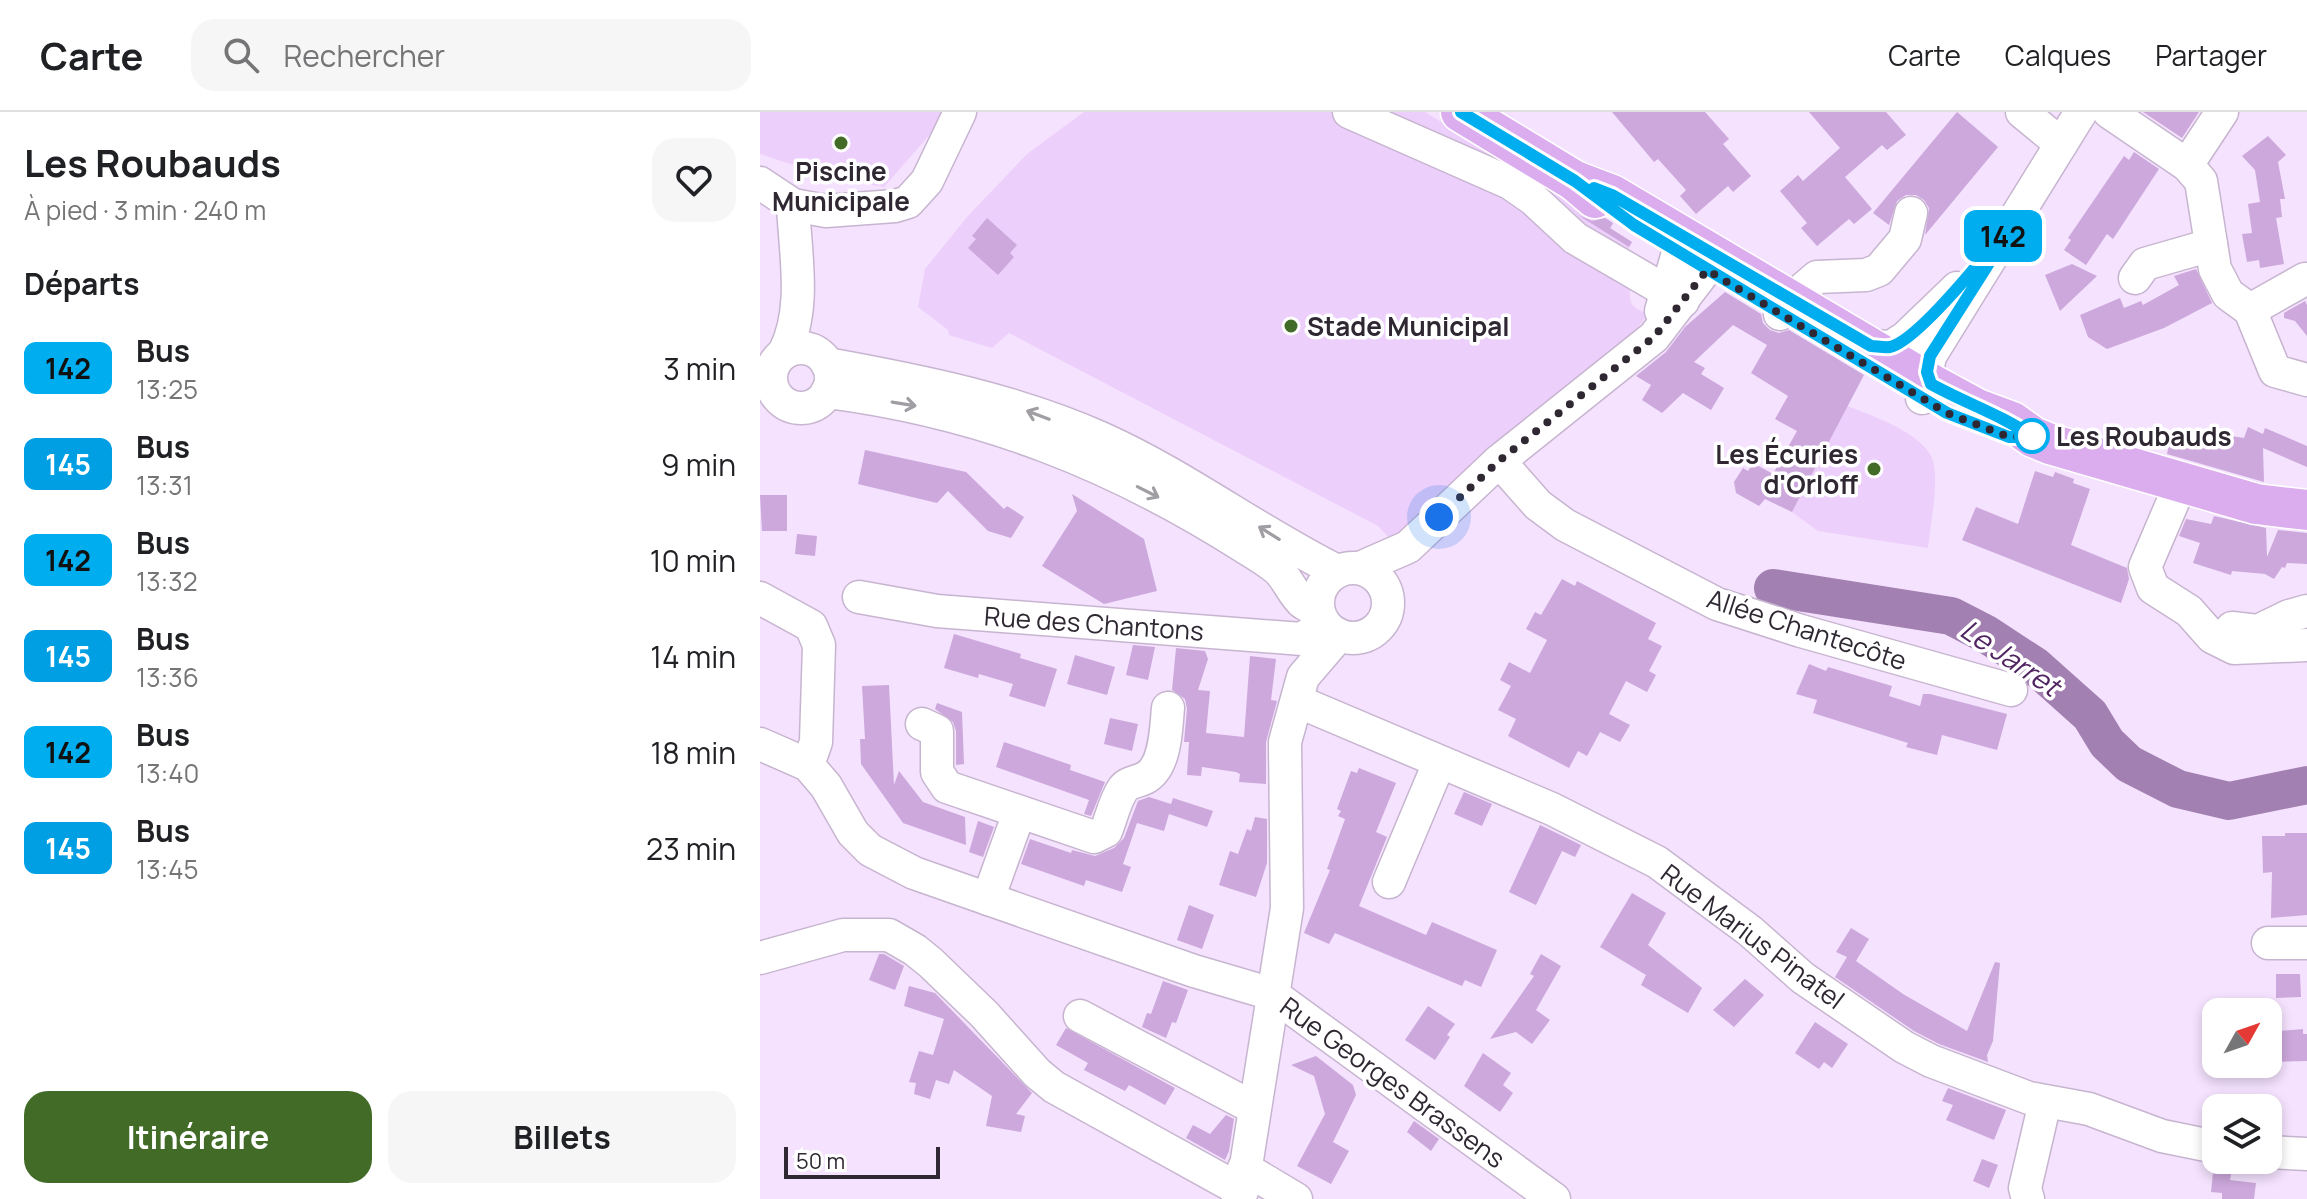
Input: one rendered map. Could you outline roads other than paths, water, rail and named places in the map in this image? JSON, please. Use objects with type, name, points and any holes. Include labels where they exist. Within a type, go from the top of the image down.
[{"type":"main road","points":[[1461,112],[1575,181],[1607,207],[1696,253],[1796,297],[1871,346],[1913,383]]},
{"type":"main road","points":[[1796,297],[1913,383],[2012,422],[2033,437],[2256,504],[2307,510]]},
{"type":"street","points":[[760,183],[793,205],[826,211],[895,206],[908,202],[919,193],[934,170],[960,112]]},
{"type":"street","points":[[1349,112],[1510,183],[1533,199],[1575,238],[1675,296]]},
{"type":"street","points":[[2022,112],[2061,144]]},
{"type":"street","points":[[1913,383],[1927,372],[1930,356],[2081,112]]},
{"type":"street","points":[[2109,112],[2187,165],[2201,181],[2215,269],[2228,294],[2250,310],[2275,371],[2307,380]]},
{"type":"street","points":[[2187,165],[2222,112]]},
{"type":"street","points":[[793,205],[798,315],[794,334],[771,368],[777,395],[793,407],[812,406],[824,369],[798,315]]},
{"type":"street","points":[[1796,297],[1879,270],[1905,239],[1902,221]]},
{"type":"street","points":[[1871,346],[1891,347],[1905,338],[1964,281],[2006,230]]},
{"type":"street","points":[[2135,278],[2145,264],[2211,245]]},
{"type":"street","points":[[771,368],[800,348],[824,369],[922,407],[995,428],[1091,463],[1185,511],[1246,548],[1277,569],[1302,602],[1327,623],[1361,637],[1380,626],[1386,617],[1387,594],[1408,547],[1499,461],[1654,337],[1696,253]]},
{"type":"street","points":[[2250,310],[2305,279]]},
{"type":"street","points":[[1913,383],[1964,281]]},
{"type":"street","points":[[824,369],[1002,401],[1103,439],[1199,490],[1304,555],[1377,577],[1387,594]]},
{"type":"street","name":"Allée Chantecôte","points":[[1499,461],[1538,505],[1565,525],[1717,604],[2011,690]]},
{"type":"street","points":[[2181,483],[2145,567],[2153,588],[2189,611],[2232,628],[2258,631],[2307,611]]},
{"type":"street","points":[[1241,1186],[1287,908],[1285,742],[1303,677],[1327,623],[1320,588],[1327,578],[1408,547]]},
{"type":"street","name":"Rue des Chantons","points":[[859,597],[937,611],[1302,639],[1327,623]]},
{"type":"street","points":[[760,598],[811,626],[819,645],[816,742],[808,765],[760,744]]},
{"type":"street","points":[[2189,611],[2212,637],[2234,648],[2307,645]]},
{"type":"street","name":"Rue Marius Pinatel","points":[[1297,701],[1552,809],[1657,862],[1750,931],[1803,978],[1904,1047],[1931,1061],[2045,1102],[2089,1109],[2162,1136],[2202,1144]]},
{"type":"street","points":[[922,724],[937,731],[937,772],[947,787],[1094,837],[1106,831],[1123,789],[1135,780],[1146,778],[1156,766],[1164,741],[1168,708]]},
{"type":"street","points":[[1389,882],[1439,763]]},
{"type":"street","name":"Rue Georges Brassens","points":[[808,765],[826,786],[853,833],[870,850],[914,873],[1194,971],[1272,994],[1554,1199]]},
{"type":"street","points":[[988,899],[1019,813]]},
{"type":"street","points":[[760,958],[843,935],[889,935],[931,963],[1054,1087],[1241,1186],[1296,1199]]},
{"type":"street","points":[[2268,943],[2307,943]]},
{"type":"street","points":[[1080,1016],[1254,1108]]},
{"type":"street","points":[[2028,1199],[2025,1188],[2045,1102]]},
{"type":"street","points":[[2282,1153],[2307,1154]]},
{"type":"waterway","name":"Le Jarret","points":[[1773,588],[1951,616],[1986,634],[2035,666],[2090,715],[2107,743],[2129,764],[2178,789],[2229,801],[2307,785]]},
{"type":"place","name":"Piscine Municipale","points":[[841,143]]},
{"type":"place","name":"Stade Municipal","points":[[1291,326]]},
{"type":"place","name":"Les Roubauds","points":[[2032,436]]},
{"type":"place","name":"Les Écuries d'Orloff","points":[[1874,469]]}]
